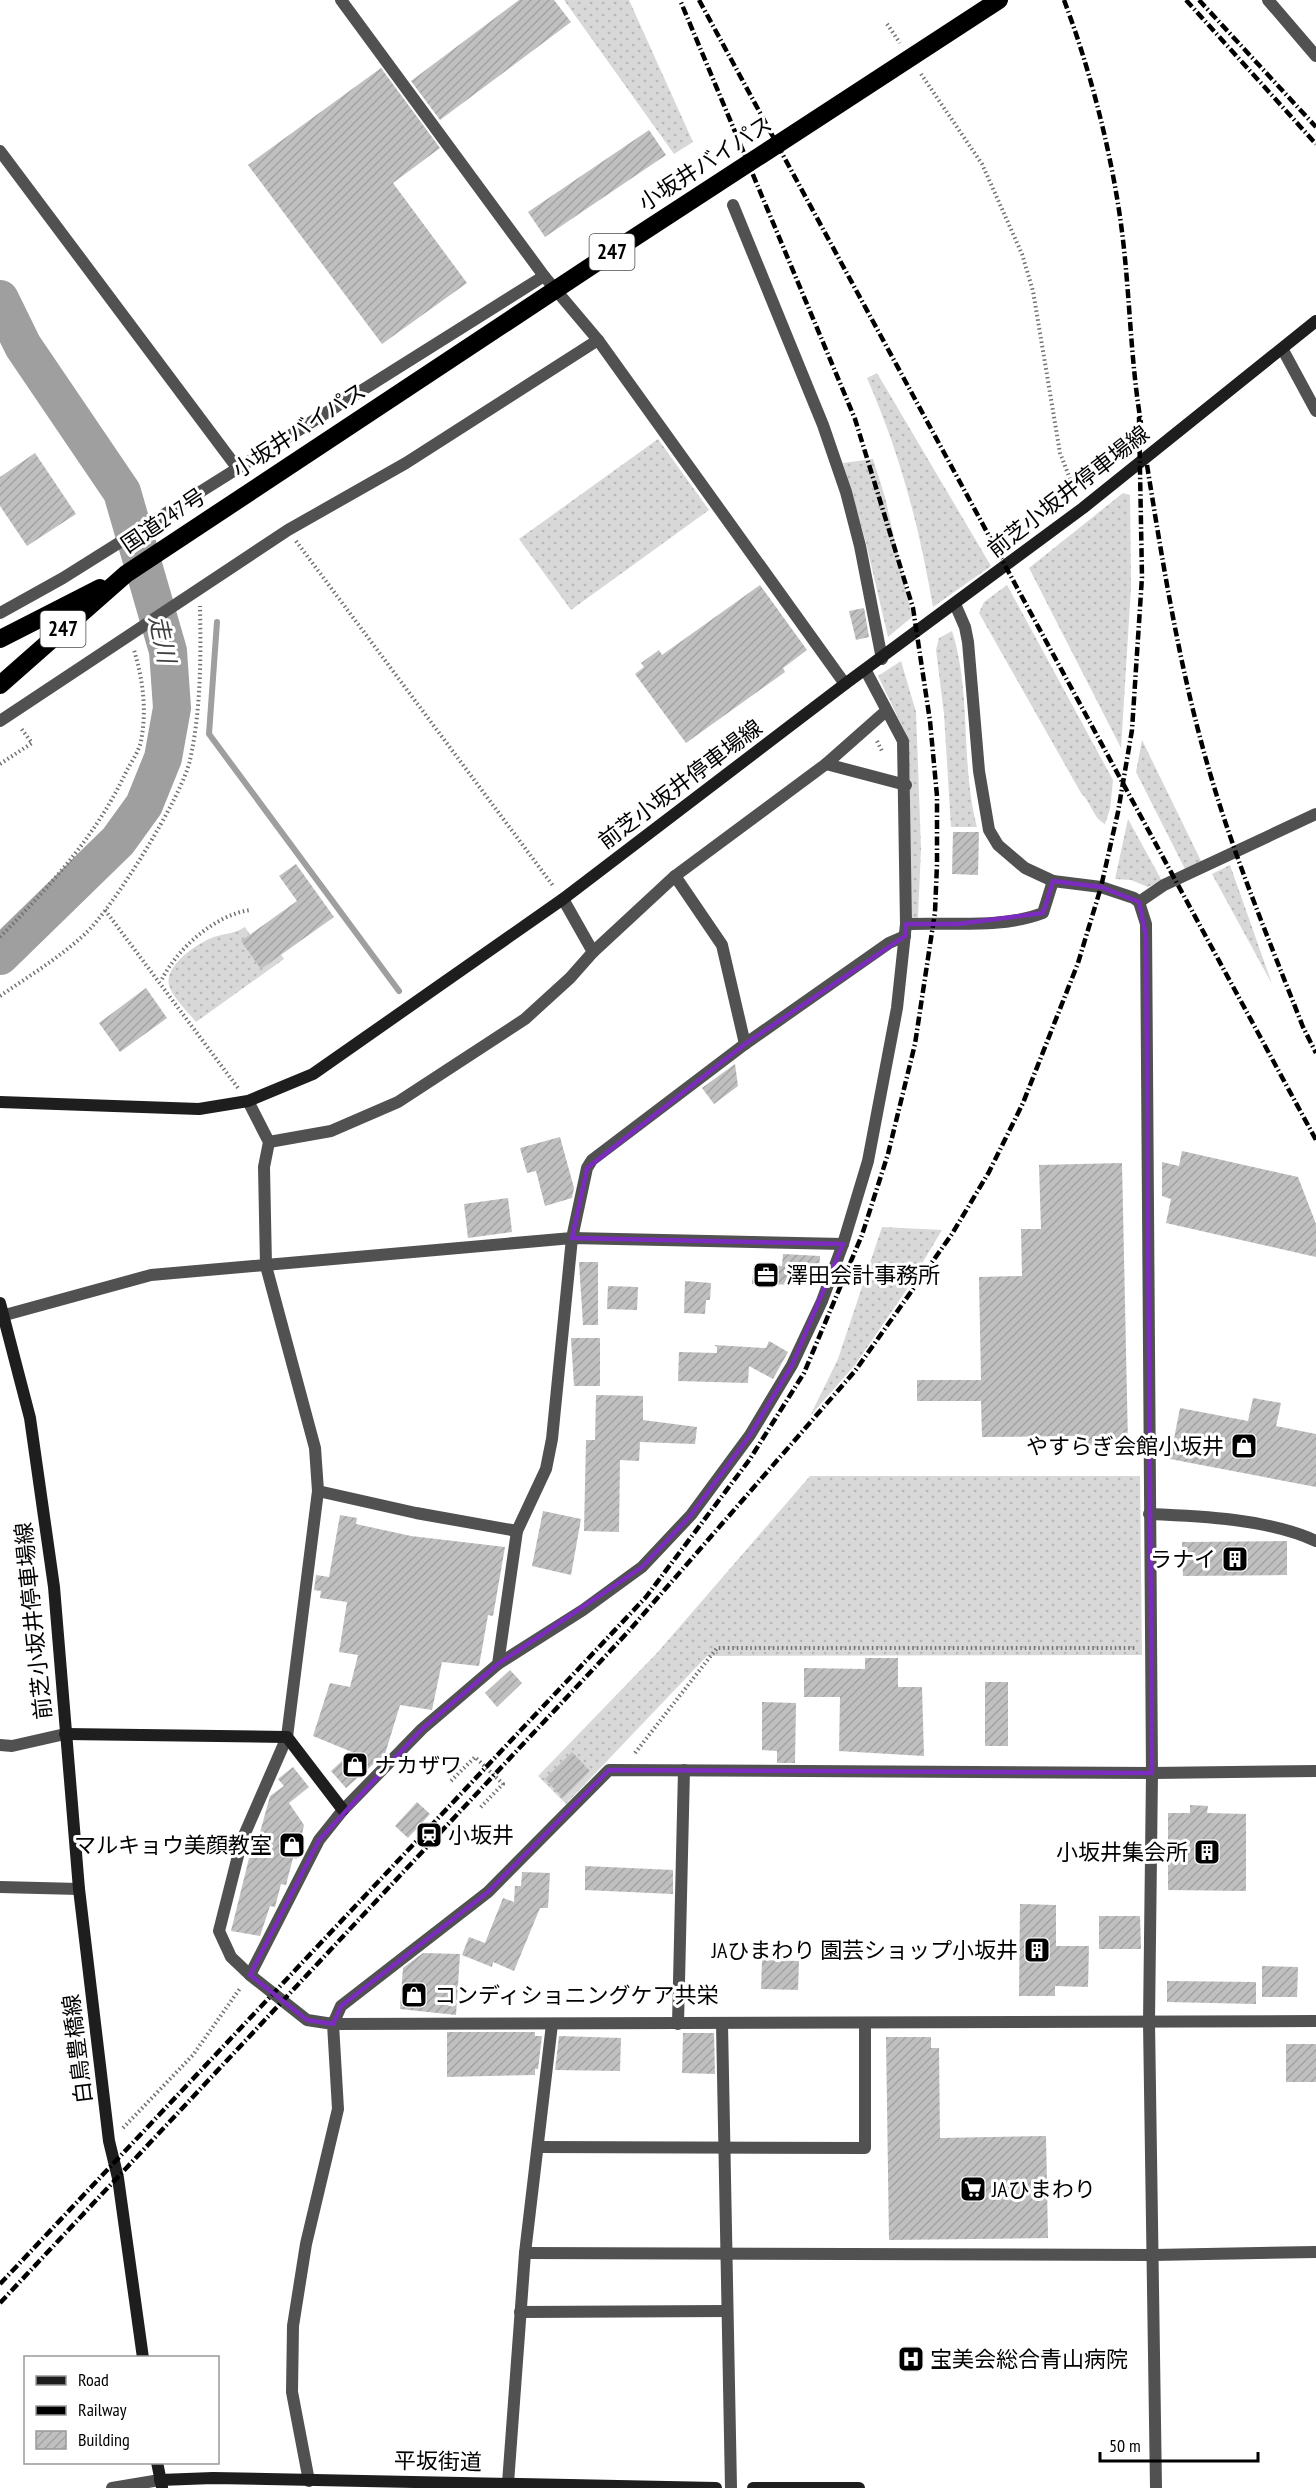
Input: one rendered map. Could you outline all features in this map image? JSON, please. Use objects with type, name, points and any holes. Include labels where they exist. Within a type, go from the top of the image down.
[{"type":"highway","name":"小坂井バイパス","points":[[227,506],[999,0]]},
{"type":"highway","name":"国道247号","points":[[0,639],[126,574],[227,506]]},
{"type":"highway","name":"国道247号","points":[[0,685],[126,574]]},
{"type":"main road","name":"前芝小坂井停車場線","points":[[0,1102],[199,1109],[248,1101],[313,1074],[563,899],[845,684],[866,671],[1083,508],[1283,350],[1316,321]]},
{"type":"main road","name":"前芝小坂井停車場線","points":[[0,1303],[5,1315],[30,1418],[54,1587],[65,1734],[287,1737]]},
{"type":"main road","name":"白鳥豊橋線","points":[[65,1734],[79,1889],[109,2141],[118,2178],[143,2356]]},
{"type":"main road","points":[[287,1737],[343,1810]]},
{"type":"main road","points":[[158,2464],[161,2484]]},
{"type":"main road","name":"平坂街道","points":[[161,2484],[213,2478],[716,2488]]},
{"type":"main road","points":[[753,2488],[859,2488]]},
{"type":"street","points":[[341,0],[544,276],[598,340],[845,684]]},
{"type":"street","points":[[1268,0],[1316,56]]},
{"type":"street","points":[[0,152],[238,469]]},
{"type":"street","points":[[733,206],[822,425],[846,492],[860,546],[882,659]]},
{"type":"street","points":[[0,613],[63,578],[544,276]]},
{"type":"street","points":[[0,721],[288,530],[406,463],[598,340]]},
{"type":"street","points":[[1283,350],[1316,411]]},
{"type":"street","points":[[955,604],[965,627],[968,642],[979,771],[989,830],[998,845],[1025,868],[1053,881],[1101,887],[1124,894],[1139,902],[1146,924],[1152,1773],[1149,2022],[1156,2488]]},
{"type":"street","points":[[250,1975],[319,1840],[343,1810],[422,1729],[498,1664],[583,1610],[642,1566],[691,1515],[750,1435],[792,1365],[822,1300],[843,1244],[868,1161],[886,1072],[906,930],[906,785],[903,741],[866,671]]},
{"type":"street","points":[[269,1142],[331,1131],[398,1102],[525,1019],[675,876],[826,764],[886,711]]},
{"type":"street","points":[[826,764],[906,785]]},
{"type":"street","points":[[1139,902],[1164,885],[1316,814]]},
{"type":"street","points":[[675,876],[722,945],[745,1044]]},
{"type":"street","points":[[498,1664],[517,1531],[546,1469],[552,1439],[572,1238],[587,1167],[592,1160],[745,1044],[906,930],[1030,918],[1043,914],[1053,881]]},
{"type":"street","points":[[563,899],[593,952]]},
{"type":"street","points":[[248,1101],[269,1142],[264,1167],[266,1266],[315,1448],[318,1491],[287,1737],[242,1840],[219,1931],[231,1958],[250,1975],[306,2020],[333,2024],[1316,2021]]},
{"type":"street","points":[[5,1315],[151,1275],[572,1238],[843,1244]]},
{"type":"street","points":[[318,1491],[416,1513],[517,1531]]},
{"type":"street","points":[[1149,1514],[1182,1515],[1291,1529],[1316,1541]]},
{"type":"street","points":[[0,1745],[12,1746],[65,1734]]},
{"type":"street","points":[[309,2481],[292,2392],[293,2326],[306,2244],[338,2109],[333,2024],[341,2006],[488,1892],[609,1770],[1152,1773],[1316,1771]]},
{"type":"street","points":[[678,2024],[684,1770]]},
{"type":"street","points":[[0,1887],[79,1889]]},
{"type":"street","points":[[722,2023],[731,2488]]},
{"type":"street","points":[[537,2147],[865,2148],[865,2023]]},
{"type":"street","points":[[508,2483],[525,2253],[552,2024]]},
{"type":"street","points":[[525,2253],[1153,2255],[1316,2252]]},
{"type":"street","points":[[520,2312],[727,2311]]},
{"type":"street","points":[[112,2488],[161,2484]]},
{"type":"path","points":[[886,24],[906,52]]},
{"type":"path","points":[[918,71],[982,164],[1022,254],[1033,291],[1060,453],[1083,508]]},
{"type":"path","points":[[288,530],[563,899]]},
{"type":"path","points":[[0,996],[86,933],[105,910],[165,816],[190,761],[201,675],[200,590]]},
{"type":"path","points":[[0,937],[86,843],[117,792],[141,742],[144,684],[131,636]]},
{"type":"path","points":[[0,764],[32,743],[12,714]]},
{"type":"path","points":[[105,910],[248,1101]]},
{"type":"path","points":[[162,979],[172,961],[187,945],[228,915],[250,910]]},
{"type":"path","points":[[622,1770],[717,1648],[1150,1648]]},
{"type":"path","points":[[451,1781],[475,1757],[503,1784],[479,1809]]},
{"type":"path","points":[[109,2141],[193,2055],[250,1975]]},
{"type":"highlighted area","points":[[1053,881],[1101,887],[1139,902],[1146,937],[1152,1773],[609,1770],[488,1892],[341,2006],[333,2024],[307,2020],[250,1975],[319,1840],[422,1729],[498,1664],[642,1567],[691,1515],[750,1435],[792,1365],[843,1244],[572,1238],[587,1168],[745,1044],[905,936],[906,924],[958,924],[1043,913]]},
{"type":"shaded area","points":[[564,0],[629,0],[693,142],[674,154]]},
{"type":"shaded area","points":[[877,373],[991,566],[933,607],[921,547],[899,462],[867,378]]},
{"type":"shaded area","points":[[658,439],[709,510],[571,610],[519,539]]},
{"type":"shaded area","points":[[873,459],[885,497],[912,617],[888,637],[866,543],[843,463]]},
{"type":"shaded area","points":[[1123,493],[1130,495],[1131,588],[1121,748],[1029,568]]},
{"type":"shaded area","points":[[1007,585],[1113,780],[1110,809],[1105,824],[1098,818],[1081,793],[979,613],[984,602]]},
{"type":"shaded area","points":[[952,631],[962,679],[969,778],[977,827],[951,827],[944,714],[936,650],[939,638]]},
{"type":"shaded area","points":[[901,661],[916,712],[921,848],[918,918],[910,919],[910,777],[907,736],[878,676]]},
{"type":"shaded area","points":[[1142,740],[1203,865],[1187,873],[1136,772]]},
{"type":"shaded area","points":[[1128,819],[1162,881],[1148,887],[1131,880],[1115,879]]},
{"type":"shaded area","points":[[1230,865],[1272,984],[1212,874]]},
{"type":"shaded area","points":[[245,927],[261,952],[274,944],[284,959],[196,1022],[171,990],[169,977],[172,970],[184,955],[200,944]]},
{"type":"shaded area","points":[[882,1227],[942,1230],[905,1292],[855,1365],[810,1416],[838,1359]]},
{"type":"shaded area","points":[[810,1476],[1140,1476],[1142,1655],[707,1656],[566,1804],[538,1776],[657,1653]]},
{"type":"building","points":[[519,0],[554,0],[571,22],[440,120],[411,81]]},
{"type":"building","points":[[381,68],[440,148],[393,183],[467,283],[382,344],[248,165]]},
{"type":"building","points":[[649,130],[666,155],[545,237],[528,212]]},
{"type":"building","points":[[35,453],[76,514],[27,546],[0,506],[0,477]]},
{"type":"building","points":[[760,585],[807,650],[783,668],[785,672],[686,743],[635,674],[644,667],[641,663],[659,650],[662,655]]},
{"type":"building","points":[[864,608],[869,637],[856,640],[849,611]]},
{"type":"building","points":[[953,832],[979,832],[978,875],[952,874]]},
{"type":"building","points":[[296,864],[334,917],[261,969],[241,941],[297,901],[279,876]]},
{"type":"building","points":[[146,988],[167,1018],[120,1052],[99,1023]]},
{"type":"building","points":[[735,1064],[738,1086],[714,1104],[702,1088]]},
{"type":"building","points":[[560,1137],[574,1188],[572,1198],[545,1206],[536,1171],[527,1173],[520,1148]]},
{"type":"building","points":[[1182,1151],[1298,1177],[1316,1224],[1316,1257],[1166,1223],[1171,1199],[1162,1196],[1162,1162],[1179,1166]]},
{"type":"building","points":[[1122,1163],[1128,1444],[1080,1445],[1080,1436],[982,1437],[981,1401],[917,1401],[917,1380],[981,1380],[979,1277],[1022,1276],[1021,1229],[1041,1229],[1039,1165]]},
{"type":"building","points":[[508,1198],[512,1232],[468,1238],[464,1204]]},
{"type":"building","points":[[783,1254],[820,1256],[818,1285],[752,1284],[754,1264],[782,1266]]},
{"type":"building","points":[[579,1262],[598,1262],[598,1325],[583,1325]]},
{"type":"building","points":[[685,1281],[711,1283],[710,1300],[706,1300],[705,1314],[684,1313]]},
{"type":"building","points":[[608,1286],[638,1287],[637,1310],[607,1309]]},
{"type":"building","points":[[571,1338],[600,1338],[600,1386],[574,1386]]},
{"type":"building","points":[[769,1341],[788,1352],[773,1379],[749,1366],[748,1383],[678,1381],[679,1352],[717,1353],[717,1347],[714,1345],[766,1348]]},
{"type":"building","points":[[596,1395],[643,1396],[643,1420],[697,1427],[695,1444],[640,1442],[639,1461],[620,1460],[619,1532],[584,1531],[586,1440],[595,1440]]},
{"type":"building","name":"やすらぎ会館小坂井","points":[[1253,1398],[1281,1403],[1276,1426],[1316,1434],[1316,1487],[1170,1459],[1180,1408],[1248,1421]]},
{"type":"building","points":[[543,1511],[581,1519],[571,1575],[532,1566]]},
{"type":"building","points":[[340,1515],[357,1518],[356,1524],[411,1536],[505,1547],[493,1616],[488,1615],[479,1666],[442,1662],[432,1710],[400,1705],[385,1754],[346,1788],[331,1771],[352,1752],[313,1736],[330,1683],[350,1687],[358,1655],[339,1652],[347,1602],[320,1598],[321,1591],[314,1590],[316,1575],[329,1577]]},
{"type":"building","name":"ラナイ","points":[[1287,1541],[1287,1575],[1183,1576],[1182,1542]]},
{"type":"building","points":[[865,1658],[898,1658],[898,1687],[922,1687],[924,1756],[839,1751],[840,1697],[804,1697],[804,1668],[865,1669]]},
{"type":"building","points":[[510,1670],[522,1683],[497,1707],[485,1693]]},
{"type":"building","points":[[985,1682],[1008,1682],[1008,1746],[985,1746]]},
{"type":"building","points":[[762,1702],[796,1703],[795,1763],[777,1763],[777,1751],[762,1750]]},
{"type":"building","points":[[572,1752],[590,1771],[563,1798],[545,1779]]},
{"type":"building","points":[[293,1767],[309,1787],[289,1803],[304,1825],[297,1859],[293,1858],[286,1885],[281,1884],[275,1907],[270,1906],[260,1936],[231,1931],[255,1834],[259,1836],[270,1796],[284,1786],[278,1779]]},
{"type":"building","points":[[417,1802],[430,1814],[408,1838],[395,1826]]},
{"type":"building","name":"小坂井集会所","points":[[1190,1805],[1208,1806],[1207,1813],[1246,1814],[1246,1891],[1168,1890],[1168,1813],[1190,1813]]},
{"type":"building","points":[[585,1866],[673,1870],[673,1894],[585,1890]]},
{"type":"building","points":[[522,1872],[550,1873],[548,1908],[540,1908],[514,1971],[493,1962],[492,1967],[462,1955],[469,1937],[485,1943],[503,1898],[514,1902],[515,1886],[521,1886]]},
{"type":"building","name":"JAひまわり 園芸ショップ小坂井","points":[[1020,1904],[1056,1905],[1056,1946],[1089,1946],[1088,1987],[1055,1986],[1055,1996],[1019,1996]]},
{"type":"building","points":[[1099,1916],[1140,1916],[1141,1949],[1099,1949]]},
{"type":"building","points":[[423,1953],[460,1954],[456,2015],[400,2009],[403,1968]]},
{"type":"building","points":[[762,1960],[799,1961],[798,1990],[761,1989]]},
{"type":"building","points":[[1262,1966],[1298,1967],[1297,1997],[1262,1997]]},
{"type":"building","points":[[1167,1981],[1256,1982],[1256,2004],[1167,2002]]},
{"type":"building","points":[[447,2032],[535,2032],[535,2036],[542,2036],[538,2069],[535,2069],[535,2075],[447,2077]]},
{"type":"building","points":[[683,2033],[714,2033],[715,2074],[682,2073]]},
{"type":"building","points":[[559,2036],[621,2038],[620,2071],[555,2070]]},
{"type":"building","points":[[886,2037],[931,2037],[931,2048],[939,2048],[940,2138],[1046,2136],[1048,2238],[889,2240]]},
{"type":"building","points":[[1286,2044],[1316,2044],[1316,2082],[1286,2082]]},
{"type":"waterway","name":"走川","points":[[0,299],[23,346],[122,492],[168,651],[172,708],[163,758],[144,805],[118,841],[0,956]]},
{"type":"waterway","points":[[217,622],[209,734],[399,991]]},
{"type":"railway","points":[[0,2284],[646,1597],[750,1459],[804,1373],[862,1235],[888,1154],[915,1044],[935,912],[937,796],[930,721],[913,608],[855,419],[680,0]]},
{"type":"railway","points":[[699,0],[1316,1140]]},
{"type":"railway","points":[[1064,0],[1082,54],[1112,168],[1124,249],[1134,374],[1141,423]]},
{"type":"railway","points":[[1186,0],[1316,144]]},
{"type":"railway","points":[[1199,0],[1316,127]]},
{"type":"railway","points":[[0,2303],[627,1633],[855,1371],[952,1234],[989,1172],[1023,1103],[1078,963],[1101,887],[1118,812],[1132,730],[1142,577],[1139,417]]},
{"type":"railway","points":[[1147,465],[1182,663],[1212,780],[1255,904],[1303,1027],[1316,1053]]},
{"type":"place","name":"澤田会計事務所","points":[[766,1275]]},
{"type":"place","name":"やすらぎ会館小坂井","points":[[1244,1446]]},
{"type":"place","name":"ラナイ","points":[[1235,1559]]},
{"type":"place","name":"ナカザワ","points":[[355,1765]]},
{"type":"place","name":"小坂井","points":[[429,1835]]},
{"type":"place","name":"マルキョウ美顔教室","points":[[292,1845]]},
{"type":"place","name":"小坂井集会所","points":[[1207,1852]]},
{"type":"place","name":"JAひまわり 園芸ショップ小坂井","points":[[1037,1950]]},
{"type":"place","name":"コンディショニングケア共栄","points":[[414,1995]]},
{"type":"place","name":"JAひまわり","points":[[973,2189]]},
{"type":"place","name":"宝美会総合青山病院","points":[[911,2359]]}]
